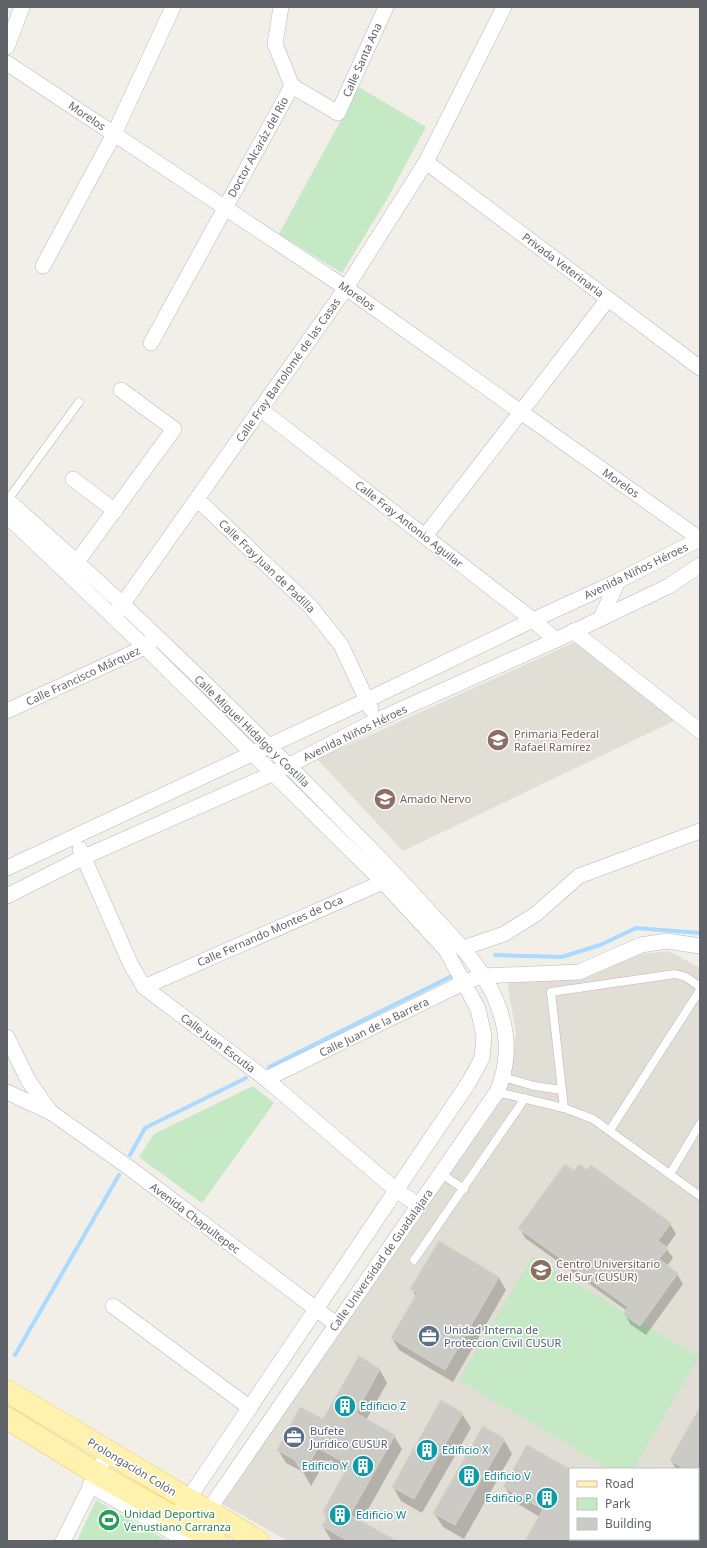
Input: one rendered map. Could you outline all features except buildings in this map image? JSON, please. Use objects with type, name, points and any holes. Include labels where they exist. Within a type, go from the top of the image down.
[{"type":"main road","name":"Prolongación Colón","points":[[7,1392],[108,1452],[182,1508],[197,1527],[216,1541]]},
{"type":"main road","name":"Prolongación Colón","points":[[7,1418],[93,1479],[182,1508]]},
{"type":"main road","name":"Prolongación Colón","points":[[197,1527],[258,1541]]},
{"type":"street","points":[[7,47],[22,7]]},
{"type":"street","points":[[43,266],[114,134],[173,7]]},
{"type":"street","points":[[281,7],[275,44],[292,86]]},
{"type":"street","name":"Calle Santa Ana","points":[[292,86],[338,113],[386,7]]},
{"type":"street","name":"Calle Fray Bartolomé de las Casas","points":[[118,611],[346,288],[426,162],[504,7]]},
{"type":"street","name":"Morelos","points":[[7,63],[346,288],[700,539]]},
{"type":"street","name":"Doctor Alcaráz del Río","points":[[151,342],[292,86]]},
{"type":"street","name":"Privada Veterinaria","points":[[426,162],[700,368]]},
{"type":"street","points":[[425,536],[608,299]]},
{"type":"street","points":[[76,563],[116,512],[174,429],[121,390]]},
{"type":"street","name":"Calle Fray Antonio Aguilar","points":[[260,409],[533,620],[556,640]]},
{"type":"street","points":[[73,478],[116,512]]},
{"type":"street","name":"Calle Fray Juan de Padilla","points":[[197,499],[310,606],[341,645],[376,721]]},
{"type":"street","points":[[7,501],[8,520]]},
{"type":"street","name":"Calle Miguel Hidalgo y Costilla","points":[[7,501],[76,563],[118,611]]},
{"type":"street","name":"Calle Miguel Hidalgo y Costilla","points":[[8,520],[118,611],[150,642],[270,746],[389,877],[446,950],[465,982]]},
{"type":"street","name":"Avenida Niños Héroes","points":[[7,868],[252,755],[533,620],[618,581],[700,539]]},
{"type":"street","name":"Avenida Niños Héroes","points":[[7,896],[84,857],[272,774],[376,721],[556,640],[669,586],[700,565]]},
{"type":"street","points":[[601,618],[618,581]]},
{"type":"street","points":[[573,631],[700,731]]},
{"type":"street","name":"Calle Miguel Hidalgo y Costilla","points":[[150,642],[252,755],[389,877],[463,948],[482,976]]},
{"type":"street","name":"Calle Francisco Márquez","points":[[7,711],[150,642]]},
{"type":"street","points":[[463,948],[504,934],[529,918],[579,876],[700,831]]},
{"type":"street","name":"Calle Juan Escutia","points":[[76,837],[131,965],[144,987],[266,1079],[396,1190],[418,1205]]},
{"type":"street","name":"Calle Fernando Montes de Oca","points":[[144,987],[389,877]]},
{"type":"street","name":"Calle Juan de la Barrera","points":[[266,1079],[465,982],[482,976],[579,972],[641,945],[667,941],[700,946]]},
{"type":"street","name":"Calle Universidad de Guadalajara","points":[[197,1527],[497,1092],[503,1077],[508,1055],[506,1034],[497,1002],[482,976]]},
{"type":"street","points":[[182,1508],[470,1082],[482,1058],[484,1036],[478,1009],[465,982]]},
{"type":"street","name":"Avenida Chapultepec","points":[[7,1036],[28,1080],[52,1113]]},
{"type":"street","points":[[7,1092],[28,1080]]},
{"type":"street","name":"Avenida Chapultepec","points":[[7,1092],[52,1113],[131,1169],[336,1324]]},
{"type":"street","points":[[113,1306],[250,1408]]},
{"type":"street","points":[[63,1541],[93,1479],[108,1452]]},
{"type":"street","name":"Prolongación Colón","points":[[93,1479],[197,1527]]},
{"type":"lane","points":[[7,501],[79,402]]},
{"type":"lane","points":[[564,1108],[551,992],[675,974],[686,977],[700,987]]},
{"type":"lane","points":[[610,1130],[700,990]]},
{"type":"lane","points":[[503,1077],[534,1086],[562,1090]]},
{"type":"lane","points":[[497,1092],[564,1108],[593,1119],[700,1196]]},
{"type":"lane","points":[[414,1260],[525,1098]]},
{"type":"lane","points":[[670,1174],[700,1124]]},
{"type":"lane","points":[[440,1173],[464,1189]]},
{"type":"shaded area","name":"Primaria Federal Rafael Ramírez","points":[[575,642],[676,720],[403,851],[317,759]]},
{"type":"shaded area","name":"Centro Universitario del Sur (CUSUR)","points":[[669,951],[700,968],[700,1541],[288,1541],[219,1502],[506,1093],[516,1033],[507,980],[587,977],[634,955]]},
{"type":"green space","points":[[359,87],[426,127],[387,199],[342,273],[279,234]]},
{"type":"green space","points":[[253,1086],[274,1103],[202,1203],[139,1157],[154,1134]]},
{"type":"green space","points":[[532,1257],[699,1357],[634,1468],[607,1468],[459,1380]]},
{"type":"green space","name":"Unidad Deportiva Venustiano Carranza","points":[[96,1500],[167,1541],[77,1541]]},
{"type":"waterway","points":[[495,955],[562,957],[600,945],[636,928],[700,933]]},
{"type":"waterway","points":[[269,1067],[452,976]]},
{"type":"waterway","points":[[130,1155],[145,1128],[246,1078]]},
{"type":"waterway","points":[[15,1355],[119,1175]]},
{"type":"place","name":"Primaria Federal Rafael Ramírez","points":[[498,740]]},
{"type":"place","name":"Amado Nervo","points":[[385,799]]},
{"type":"place","name":"Centro Universitario del Sur (CUSUR)","points":[[541,1270]]},
{"type":"place","name":"Unidad Interna de Proteccion Civil CUSUR","points":[[429,1336]]},
{"type":"place","name":"Edificio Z","points":[[345,1406]]},
{"type":"place","name":"Bufete Jurídico CUSUR","points":[[294,1437]]},
{"type":"place","name":"Edificio X","points":[[427,1450]]},
{"type":"place","name":"Edificio Y","points":[[363,1466]]},
{"type":"place","name":"Edificio V","points":[[469,1476]]},
{"type":"place","name":"Edificio P","points":[[547,1498]]},
{"type":"place","name":"Edificio W","points":[[340,1515]]},
{"type":"place","name":"Unidad Deportiva Venustiano Carranza","points":[[109,1520]]}]
